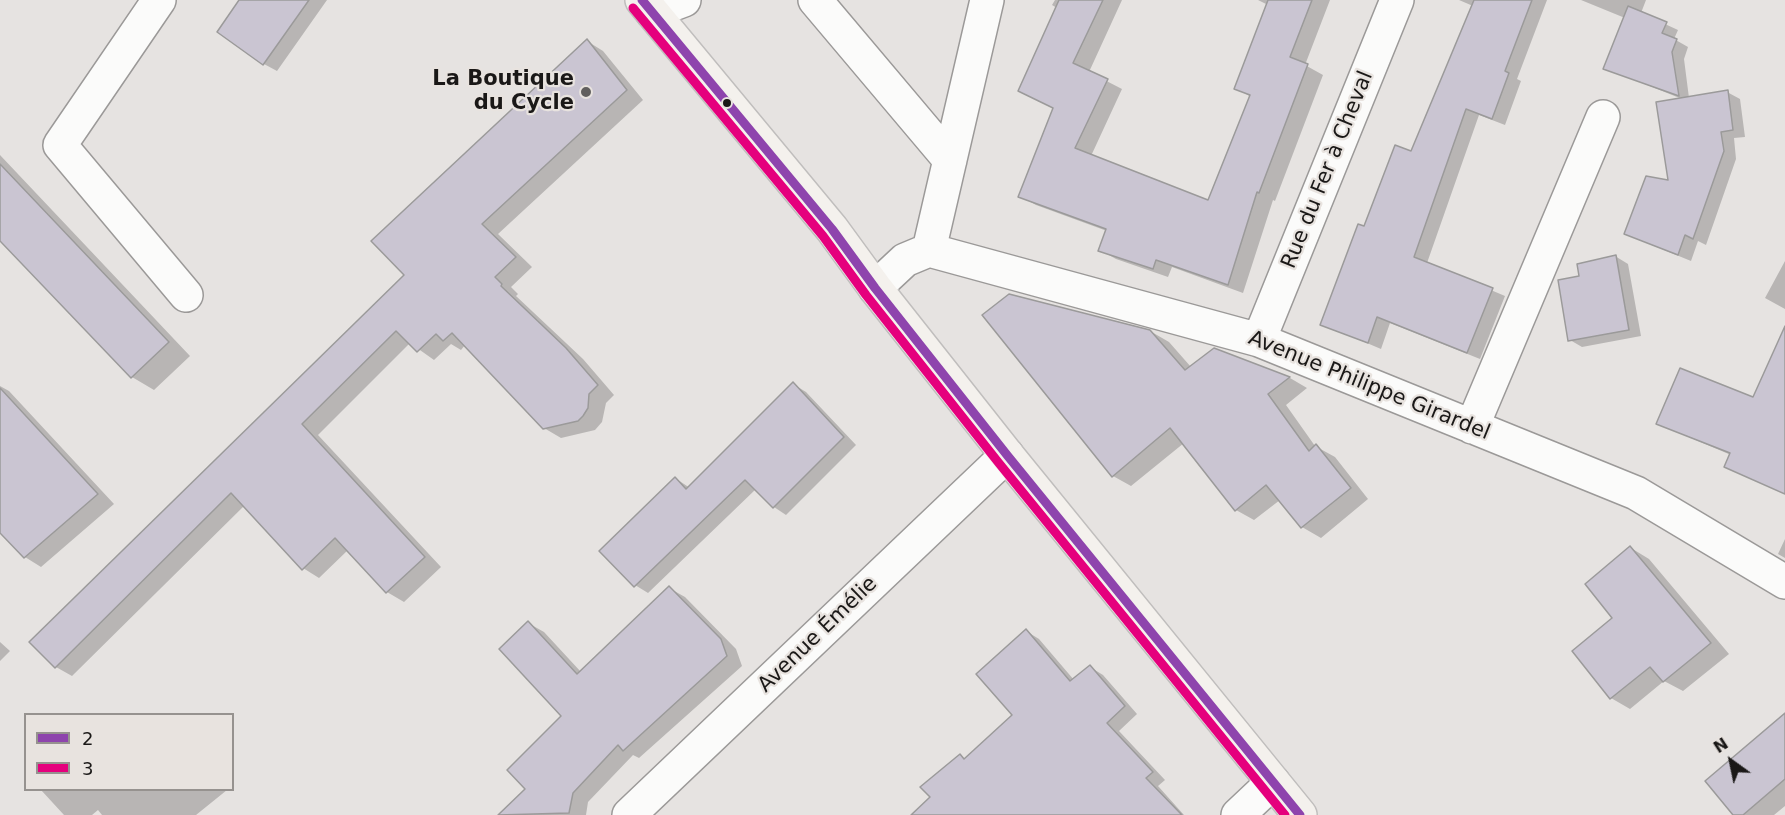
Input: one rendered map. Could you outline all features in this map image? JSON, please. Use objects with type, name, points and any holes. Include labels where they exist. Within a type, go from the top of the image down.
[{"type":"main road","points":[[647,6],[832,230],[1007,455],[1300,815]]},
{"type":"street","points":[[159,0],[60,145],[186,294]]},
{"type":"street","points":[[647,6],[684,0]]},
{"type":"street","points":[[815,0],[950,160]]},
{"type":"street","points":[[875,288],[905,260],[929,250],[987,0]]},
{"type":"street","name":"Rue du Fer à Cheval","points":[[1259,340],[1397,0]]},
{"type":"street","points":[[1472,426],[1603,117]]},
{"type":"street","name":"Avenue Philippe Girardel","points":[[929,250],[1259,340],[1636,493],[1785,582]]},
{"type":"street","name":"Avenue Émélie","points":[[628,815],[1007,455]]},
{"type":"street","points":[[1238,815],[1274,782]]},
{"type":"building","points":[[239,0],[309,0],[263,65],[217,32]]},
{"type":"building","points":[[1059,0],[1103,0],[1073,63],[1108,79],[1075,148],[1208,200],[1250,95],[1234,89],[1268,0],[1312,0],[1290,57],[1308,64],[1259,193],[1257,192],[1228,285],[1156,260],[1153,269],[1098,251],[1106,229],[1018,197],[1053,108],[1018,91]]},
{"type":"building","points":[[1474,0],[1532,0],[1505,71],[1509,73],[1492,119],[1466,109],[1414,257],[1493,288],[1467,353],[1377,317],[1368,343],[1320,325],[1358,224],[1364,226],[1395,145],[1411,151]]},
{"type":"building","points":[[1628,6],[1667,22],[1662,33],[1677,39],[1672,52],[1679,96],[1603,69]]},
{"type":"building","points":[[587,39],[627,90],[482,224],[516,257],[495,277],[502,284],[501,286],[566,348],[598,385],[589,394],[588,408],[583,416],[578,421],[543,429],[452,333],[443,341],[436,334],[417,352],[396,331],[302,424],[425,557],[386,593],[335,538],[302,570],[231,493],[55,668],[29,642],[404,275],[371,241]]},
{"type":"building","points":[[1728,90],[1733,130],[1721,132],[1724,151],[1693,239],[1685,235],[1678,255],[1624,234],[1646,176],[1668,180],[1656,102]]},
{"type":"building","points":[[0,164],[169,342],[131,378],[0,241]]},
{"type":"building","points":[[1616,255],[1629,330],[1568,341],[1558,280],[1579,276],[1577,264]]},
{"type":"building","points":[[1009,294],[1150,330],[1185,370],[1214,348],[1290,377],[1268,394],[1309,451],[1316,444],[1351,488],[1301,528],[1266,485],[1235,511],[1170,428],[1112,477],[982,315]]},
{"type":"building","points":[[1785,326],[1785,494],[1724,467],[1730,453],[1656,424],[1680,368],[1753,397]]},
{"type":"building","points":[[793,382],[844,437],[773,508],[745,480],[634,587],[599,551],[675,477],[686,489]]},
{"type":"building","points":[[0,388],[98,494],[24,558],[0,533]]},
{"type":"building","points":[[1630,546],[1711,643],[1663,682],[1650,667],[1610,699],[1572,651],[1612,618],[1585,584]]},
{"type":"building","points":[[669,586],[721,639],[727,656],[623,751],[618,745],[573,793],[569,813],[498,815],[525,789],[507,770],[561,716],[499,649],[528,621],[577,674]]},
{"type":"building","points":[[1026,629],[1070,681],[1090,665],[1125,706],[1107,723],[1153,772],[1146,778],[1182,815],[911,815],[930,797],[920,787],[960,754],[964,759],[1012,715],[976,674]]},
{"type":"building","points":[[1785,713],[1785,779],[1743,815],[1733,815],[1705,781]]},
{"type":"transit line","name":"2","points":[[642,0],[832,229],[875,288],[1007,455],[1300,815]]},
{"type":"transit line","name":"3","points":[[633,8],[823,236],[866,295],[998,462],[1285,815]]},
{"type":"place","name":"La Boutique du Cycle","points":[[586,92]]}]
